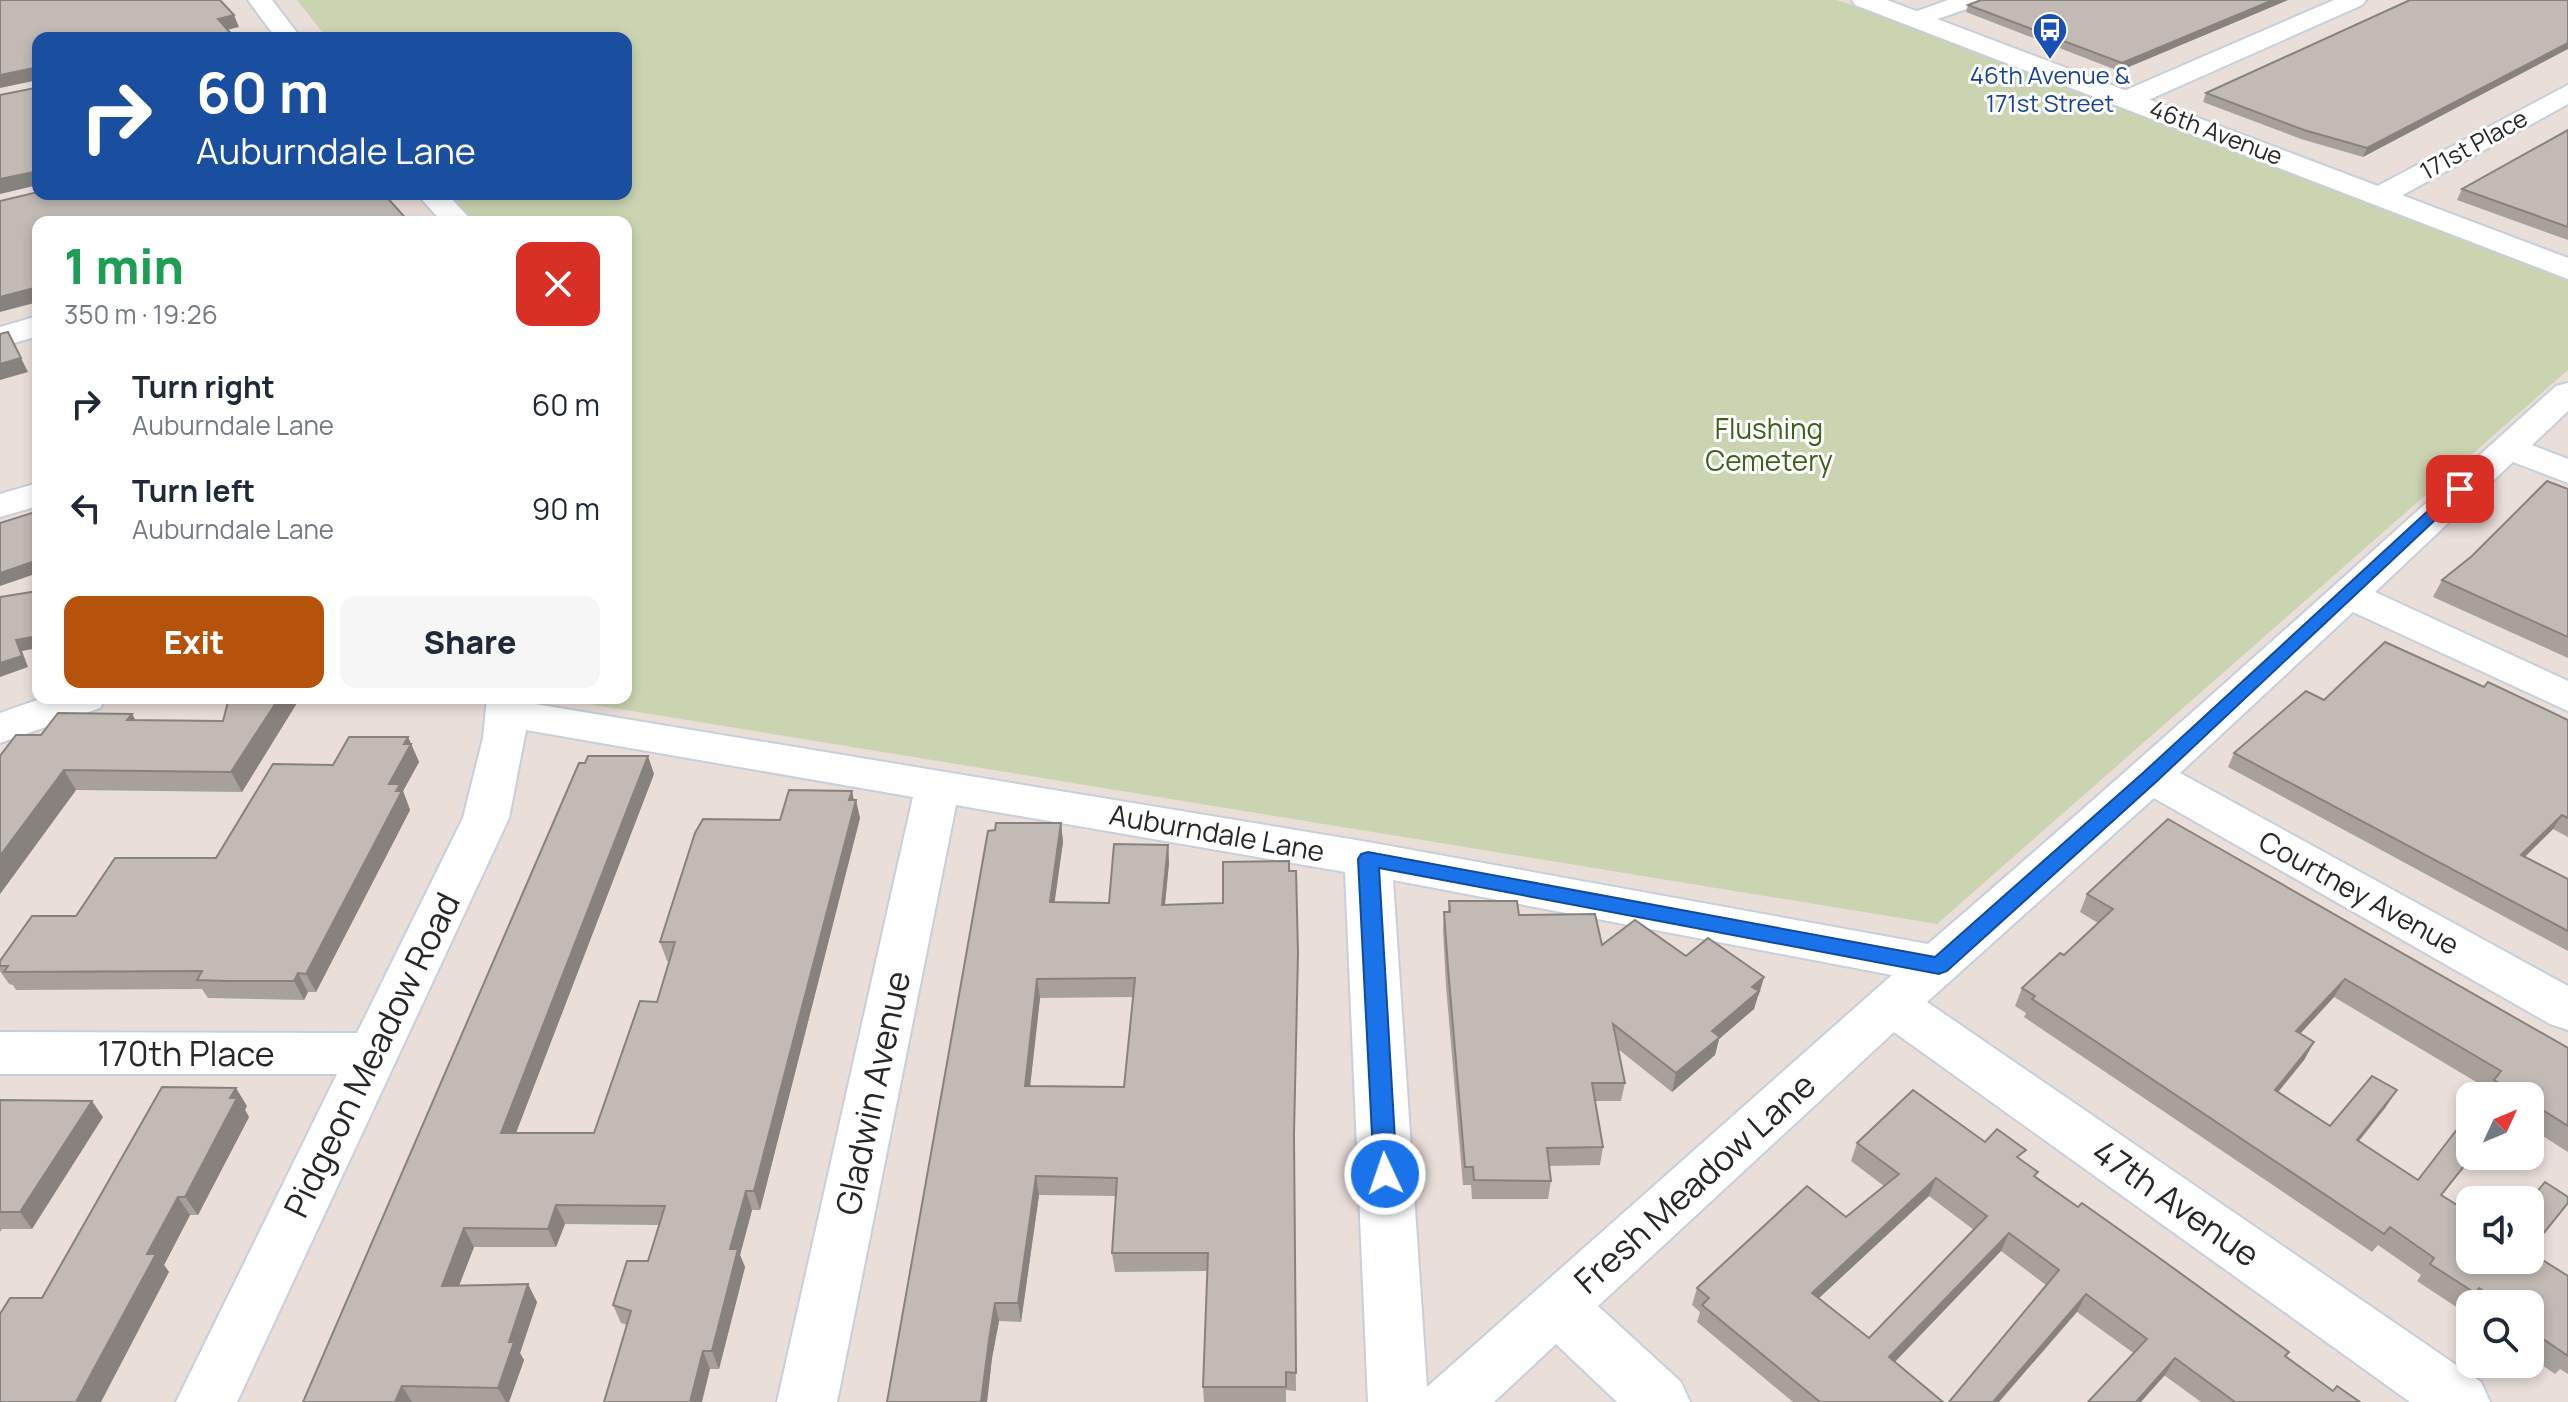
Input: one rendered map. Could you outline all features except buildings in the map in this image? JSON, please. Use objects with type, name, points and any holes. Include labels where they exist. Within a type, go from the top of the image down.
[{"type":"street","points":[[260,0],[277,32]]},
{"type":"street","name":"46th Avenue","points":[[1864,0],[2568,269]]},
{"type":"street","points":[[1917,19],[1970,0]]},
{"type":"street","points":[[2128,99],[2354,0]]},
{"type":"street","name":"171st Place","points":[[2380,196],[2568,93]]},
{"type":"street","points":[[0,337],[32,328]]},
{"type":"street","points":[[1939,965],[2568,393]]},
{"type":"street","points":[[2506,447],[2568,472]]},
{"type":"street","points":[[0,506],[32,496]]},
{"type":"street","points":[[2347,594],[2568,697]]},
{"type":"street","points":[[0,729],[69,704]]},
{"type":"street","name":"Auburndale Lane","points":[[508,706],[938,785],[1368,859],[1939,965]]},
{"type":"street","name":"Pidgeon Meadow Road","points":[[206,1402],[486,818],[508,706]]},
{"type":"street","name":"Courtney Avenue","points":[[2150,776],[2568,1010]]},
{"type":"street","name":"Gladwin Avenue","points":[[807,1402],[938,785]]},
{"type":"street","points":[[1368,859],[1398,1402]]},
{"type":"street","name":"Fresh Meadow Lane","points":[[1451,1402],[1939,965]]},
{"type":"street","name":"47th Avenue","points":[[1892,1004],[2460,1402]]},
{"type":"street","name":"170th Place","points":[[0,1053],[372,1054]]},
{"type":"street","points":[[1558,1308],[1660,1402]]},
{"type":"green space","name":"Flushing Cemetery","points":[[297,0],[1836,0],[1912,23],[2568,278],[2568,370],[1937,924],[589,704],[632,704],[632,216],[469,216],[456,200],[632,200],[632,32],[322,32]]},
{"type":"place","name":"46th Avenue & 171st Street","points":[[2050,61]]},
{"type":"route","points":[[1385,1174],[1368,859],[1939,965],[2150,776],[2460,489]]}]
